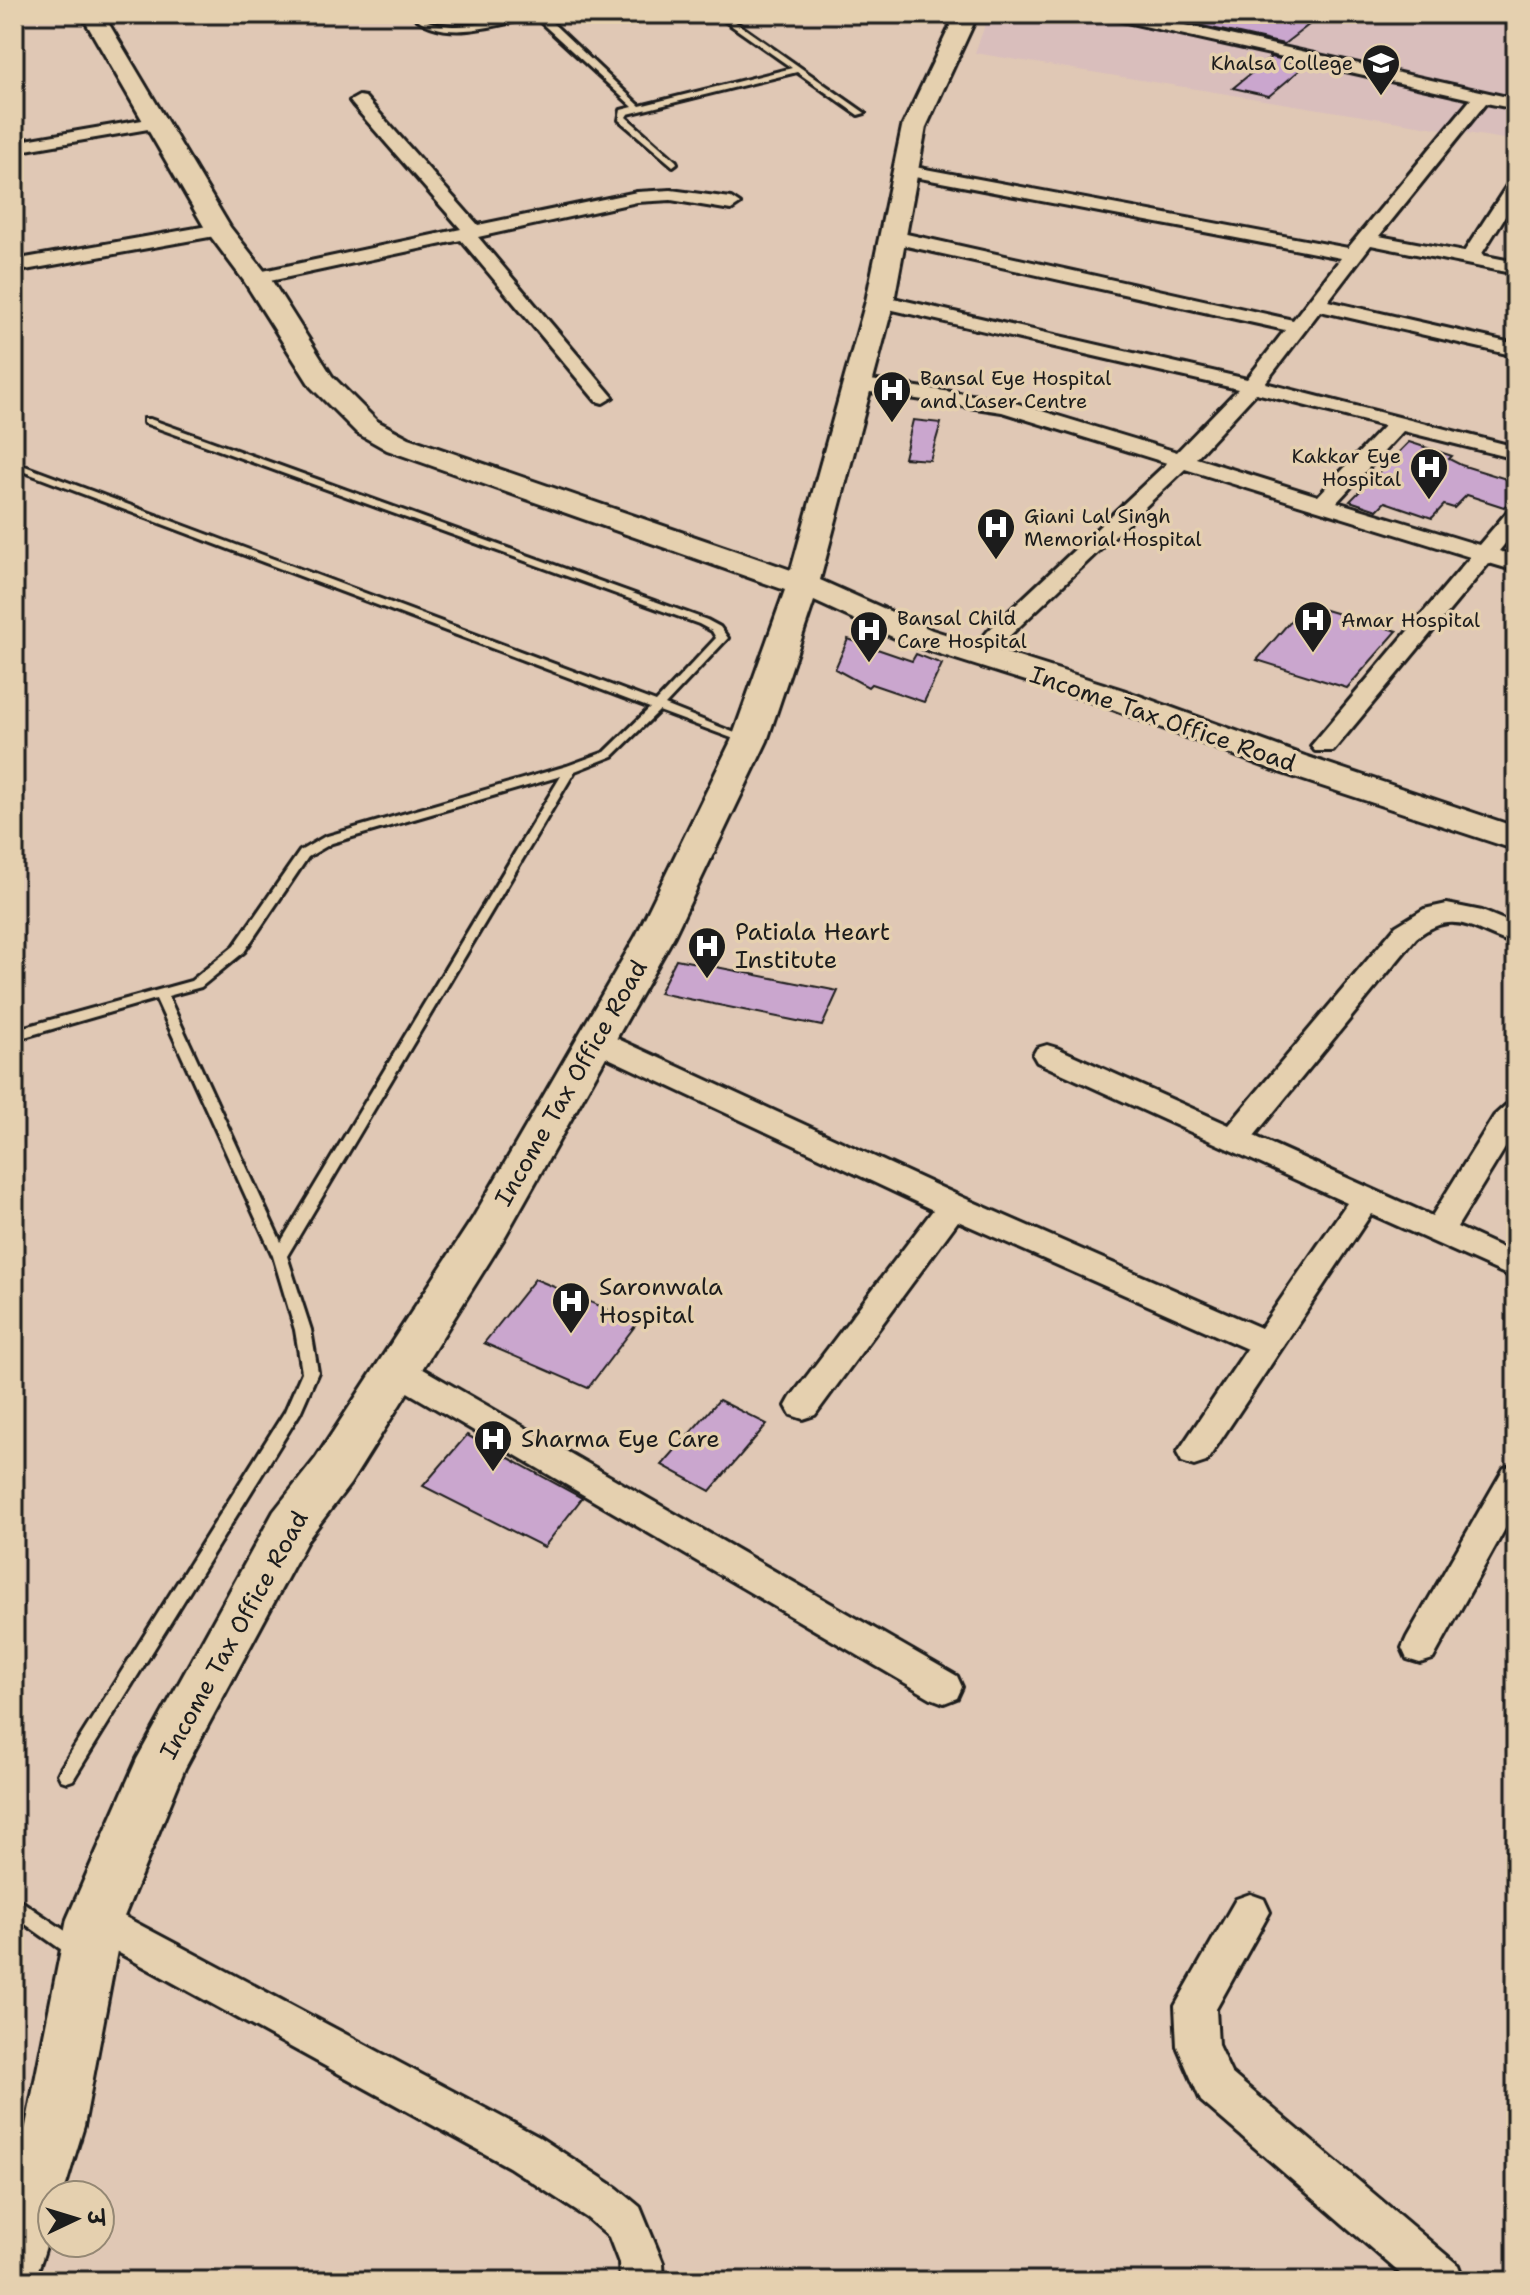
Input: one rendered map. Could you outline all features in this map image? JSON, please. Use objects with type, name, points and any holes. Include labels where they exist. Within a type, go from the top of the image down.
[{"type":"street","points":[[92,14],[219,230],[256,278],[321,381],[367,427],[398,444],[803,585],[880,301],[914,127],[967,14]]},
{"type":"street","points":[[1113,14],[1516,104]]},
{"type":"street","points":[[996,636],[1180,462],[1252,386],[1353,255],[1482,97]]},
{"type":"street","points":[[359,101],[603,397]]},
{"type":"street","points":[[14,147],[154,123]]},
{"type":"street","points":[[904,170],[1353,255]]},
{"type":"street","points":[[1469,259],[1516,185]]},
{"type":"street","points":[[256,278],[653,195],[731,204]]},
{"type":"street","points":[[14,266],[219,230]]},
{"type":"street","points":[[893,237],[1298,327]]},
{"type":"street","points":[[1367,239],[1516,268]]},
{"type":"street","points":[[880,301],[1252,386],[1516,453]]},
{"type":"street","points":[[1316,304],[1516,350]]},
{"type":"street","points":[[857,384],[1005,406],[1516,564]]},
{"type":"street","points":[[1322,505],[1398,423]]},
{"type":"street","points":[[1324,746],[1516,516]]},
{"type":"street","name":"Income Tax Office Road","points":[[14,2253],[55,2126],[91,1938],[163,1759],[291,1525],[333,1471],[488,1229],[655,936],[749,741],[803,585],[854,605],[920,637],[1111,697],[1292,764],[1516,839]]},
{"type":"street","points":[[854,605],[937,620],[996,636],[1516,812]]},
{"type":"street","points":[[1233,1141],[1406,932],[1423,916],[1439,911],[1464,915],[1516,935]]},
{"type":"street","points":[[595,1040],[953,1206],[1267,1344]]},
{"type":"street","points":[[1047,1055],[1516,1267]]},
{"type":"street","points":[[1438,1232],[1505,1123],[1516,1112]]},
{"type":"street","points":[[1194,1453],[1365,1200]]},
{"type":"street","points":[[803,1406],[953,1206]]},
{"type":"street","points":[[399,1371],[944,1687]]},
{"type":"street","points":[[1420,1648],[1516,1478]]},
{"type":"street","points":[[1250,1912],[1195,2006],[1198,2046],[1216,2087],[1442,2281]]},
{"type":"street","points":[[91,1938],[524,2152],[602,2203],[625,2222],[641,2263],[642,2281]]},
{"type":"lane","points":[[415,14],[422,22],[442,28],[461,28],[538,14],[638,108]]},
{"type":"lane","points":[[719,14],[861,113]]},
{"type":"lane","points":[[673,163],[622,118],[624,112],[798,69]]},
{"type":"lane","points":[[14,1035],[196,984],[239,949],[304,854],[358,829],[571,769],[609,754],[722,638],[716,629],[147,421]]},
{"type":"lane","points":[[14,465],[749,741]]},
{"type":"lane","points":[[280,1256],[571,769]]},
{"type":"lane","points":[[67,1774],[292,1413],[310,1372],[303,1330],[280,1256],[160,993]]},
{"type":"lane","points":[[14,1905],[91,1938]]},
{"type":"shaded area","name":"Khalsa College","points":[[989,14],[1516,14],[1516,141],[975,53]]},
{"type":"building","points":[[1163,14],[1323,14],[1284,44],[1162,17]]},
{"type":"building","points":[[1271,57],[1306,65],[1269,96],[1233,88]]},
{"type":"building","points":[[913,420],[941,423],[930,460],[904,458]]},
{"type":"building","points":[[1409,442],[1452,456],[1449,459],[1461,465],[1516,482],[1516,494],[1504,507],[1467,495],[1454,508],[1444,505],[1432,518],[1385,502],[1377,510],[1350,501]]},
{"type":"building","name":"Amar Hospital","points":[[1305,604],[1397,631],[1347,688],[1257,660]]},
{"type":"building","points":[[848,639],[912,661],[916,654],[942,664],[924,702],[871,684],[868,687],[835,669]]},
{"type":"building","points":[[676,959],[838,991],[822,1026],[659,993]]},
{"type":"building","points":[[535,1279],[638,1322],[588,1388],[484,1343]]},
{"type":"building","points":[[719,1400],[767,1424],[710,1491],[662,1465]]},
{"type":"building","points":[[467,1435],[582,1498],[544,1547],[423,1486]]},
{"type":"place","name":"Khalsa College","points":[[1381,97]]},
{"type":"place","name":"Bansal Eye Hospital and Laser Centre","points":[[892,424]]},
{"type":"place","name":"Kakkar Eye Hospital","points":[[1429,501]]},
{"type":"place","name":"Giani Lal Singh Memorial Hospital","points":[[996,561]]},
{"type":"place","name":"Amar Hospital","points":[[1313,654]]},
{"type":"place","name":"Bansal Child Care Hospital","points":[[869,664]]},
{"type":"place","name":"Patiala Heart Institute","points":[[707,980]]},
{"type":"place","name":"Saronwala Hospital","points":[[571,1335]]},
{"type":"place","name":"Sharma Eye Care","points":[[493,1473]]}]
